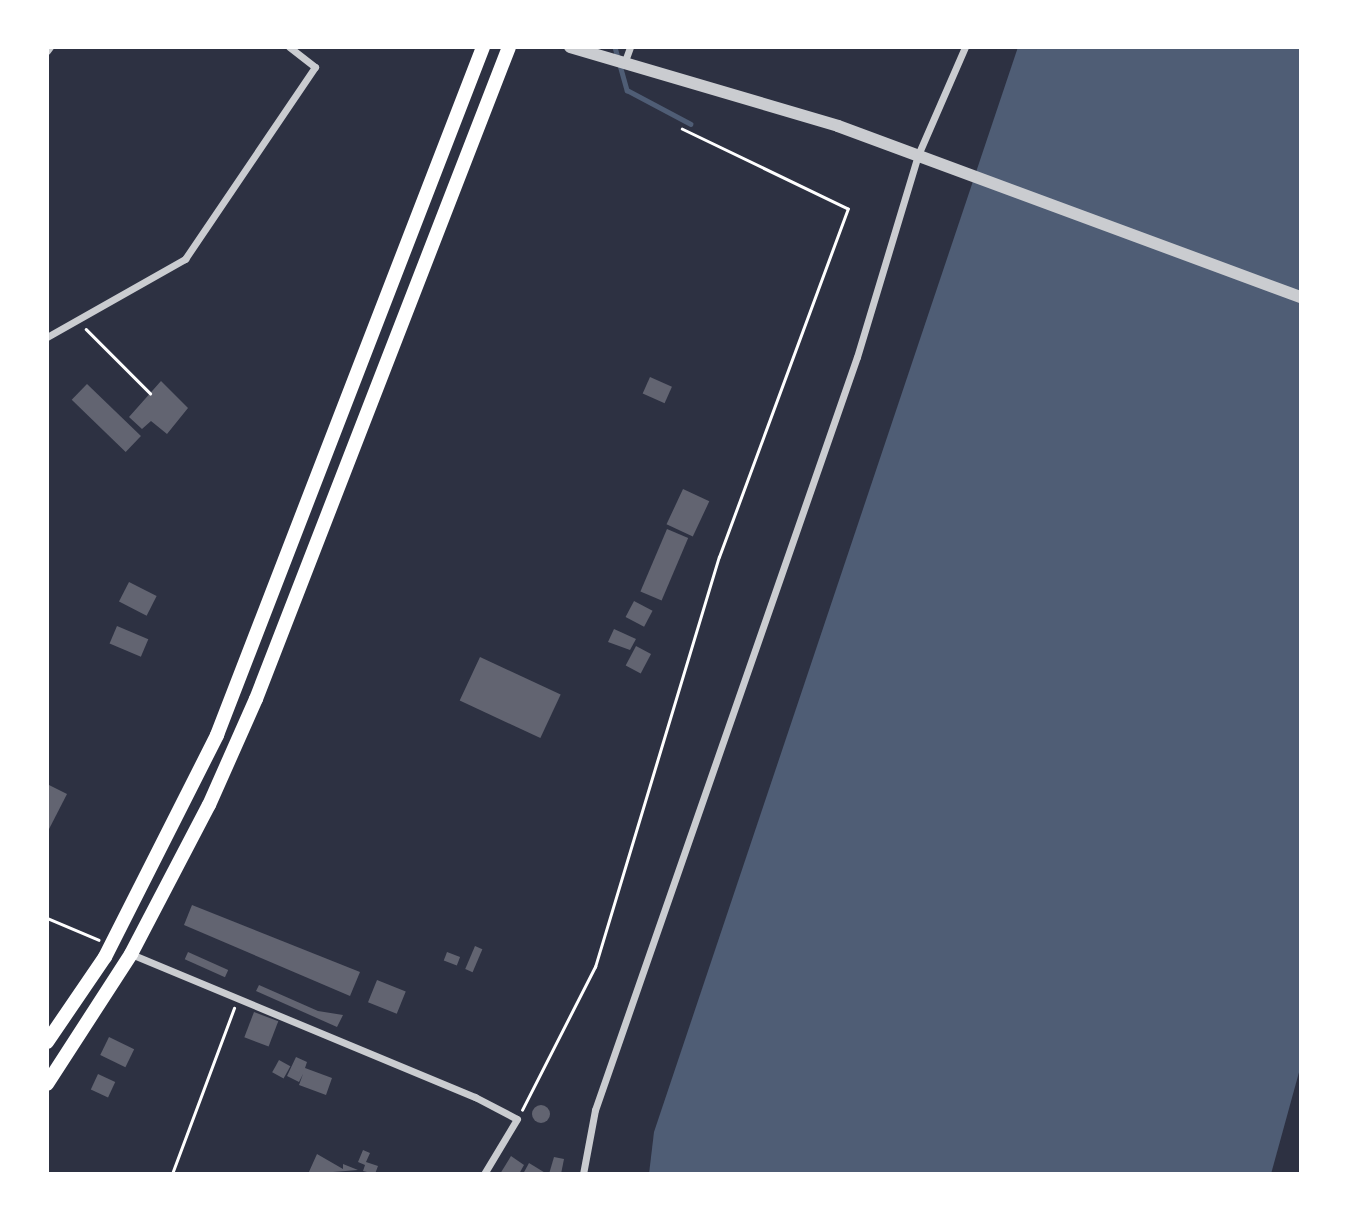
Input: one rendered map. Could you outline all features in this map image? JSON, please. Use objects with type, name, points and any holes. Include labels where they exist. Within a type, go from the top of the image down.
[{"type":"main road","points":[[47,1042],[111,945],[237,688],[483,47]]},
{"type":"main road","points":[[47,1084],[131,954],[192,839],[256,699],[509,47]]},
{"type":"street","points":[[47,337],[185,259],[314,67],[289,47]]},
{"type":"street","points":[[570,47],[625,61],[918,155],[1301,297]]},
{"type":"street","points":[[625,61],[630,47]]},
{"type":"street","points":[[583,1174],[595,1111],[857,357],[918,155],[965,47]]},
{"type":"street","points":[[131,954],[517,1119],[484,1174]]},
{"type":"path","points":[[517,1119],[595,967],[719,557],[848,209],[682,129]]},
{"type":"path","points":[[77,320],[150,393]]},
{"type":"path","points":[[47,918],[111,945]]},
{"type":"path","points":[[172,1174],[237,998]]},
{"type":"water","points":[[1018,47],[1301,47],[1301,1065],[1271,1174],[649,1174],[654,1132]]},
{"type":"building","points":[[650,377],[672,387],[665,403],[643,393]]},
{"type":"building","points":[[161,381],[188,408],[167,434],[151,421],[142,429],[129,417]]},
{"type":"building","points":[[87,384],[141,436],[126,452],[72,400]]},
{"type":"building","points":[[683,489],[709,501],[693,537],[667,524]]},
{"type":"building","points":[[667,529],[688,538],[662,601],[640,592]]},
{"type":"building","points":[[129,582],[157,596],[147,616],[119,602]]},
{"type":"building","points":[[634,601],[653,611],[644,627],[626,617]]},
{"type":"building","points":[[117,626],[148,639],[141,657],[110,643]]},
{"type":"building","points":[[614,629],[636,639],[630,650],[608,642]]},
{"type":"building","points":[[636,646],[651,654],[641,673],[626,665]]},
{"type":"building","points":[[480,657],[561,695],[540,738],[460,701]]},
{"type":"building","points":[[47,784],[67,794],[47,833]]},
{"type":"building","points":[[192,905],[360,972],[350,996],[184,925]]},
{"type":"building","points":[[475,946],[482,949],[473,972],[465,969]]},
{"type":"building","points":[[188,952],[228,970],[225,977],[185,959]]},
{"type":"building","points":[[447,952],[460,957],[457,965],[444,960]]},
{"type":"building","points":[[377,980],[406,992],[397,1014],[368,1002]]},
{"type":"building","points":[[259,985],[318,1011],[343,1015],[337,1027],[256,991]]},
{"type":"building","points":[[254,1012],[278,1021],[269,1047],[244,1037]]},
{"type":"building","points":[[109,1037],[134,1049],[125,1067],[100,1055]]},
{"type":"building","points":[[296,1057],[307,1062],[305,1068],[332,1078],[326,1095],[299,1085],[303,1074],[299,1082],[287,1076]]},
{"type":"building","points":[[279,1060],[290,1066],[284,1079],[272,1072]]},
{"type":"building","points":[[98,1074],[115,1082],[108,1097],[91,1089]]},
{"type":"building","points":[[541,1105],[547,1108],[550,1114],[547,1120],[541,1123],[535,1120],[532,1114],[535,1108]]},
{"type":"building","points":[[363,1150],[370,1153],[366,1162],[378,1166],[375,1174],[363,1171],[365,1165],[358,1162]]},
{"type":"building","points":[[317,1154],[343,1169],[343,1164],[358,1170],[308,1174]]},
{"type":"building","points":[[511,1156],[524,1165],[519,1174],[500,1174]]},
{"type":"building","points":[[554,1157],[564,1159],[561,1174],[549,1174]]},
{"type":"building","points":[[529,1163],[547,1174],[523,1174]]},
{"type":"waterway","points":[[615,47],[627,90],[691,124]]}]
